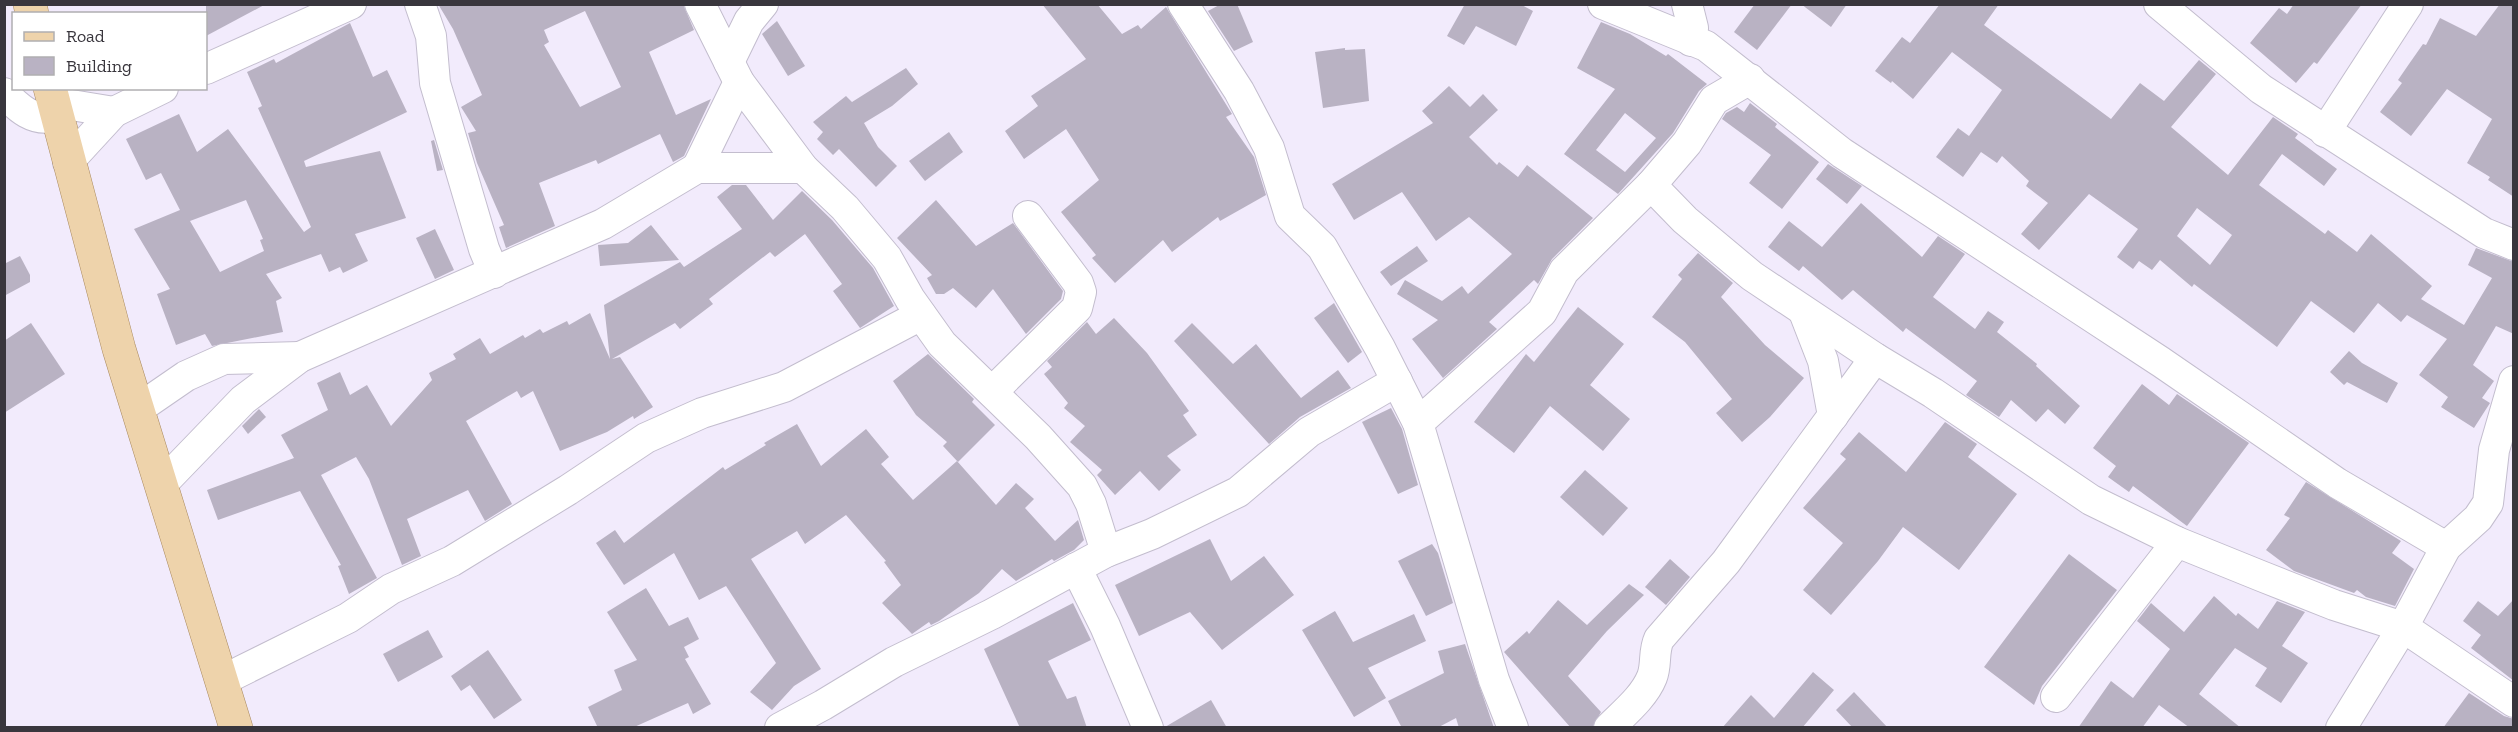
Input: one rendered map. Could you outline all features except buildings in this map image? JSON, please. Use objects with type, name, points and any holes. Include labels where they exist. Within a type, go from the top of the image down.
[{"type":"main road","points":[[53,102],[138,409],[236,728]]},
{"type":"street","points":[[207,69],[351,4]]},
{"type":"street","points":[[420,4],[431,36],[435,83],[484,249],[494,273]]},
{"type":"street","points":[[700,4],[734,72],[803,168],[845,208],[887,258],[921,315],[942,344],[992,392],[1082,486],[1091,504],[1106,552]]},
{"type":"street","points":[[697,168],[734,72],[749,21],[763,4]]},
{"type":"street","points":[[1183,4],[1239,91],[1269,148],[1290,216],[1322,247],[1418,423],[1494,680],[1513,728]]},
{"type":"street","points":[[1603,4],[1698,44],[1750,80],[1842,153],[2161,362],[2337,483],[2446,547]]},
{"type":"street","points":[[1687,4],[1714,100]]},
{"type":"street","points":[[2159,4],[2260,89],[2484,234],[2514,245]]},
{"type":"street","points":[[2325,132],[2408,4]]},
{"type":"street","points":[[1418,423],[1542,312],[1564,272],[1651,185],[1687,143],[1714,100],[1750,80]]},
{"type":"street","points":[[68,162],[114,112],[160,90]]},
{"type":"street","points":[[4,93],[16,106],[36,118],[53,102],[114,112]]},
{"type":"street","points":[[161,485],[243,400],[300,357],[603,224],[697,168],[803,168]]},
{"type":"street","points":[[1651,185],[1685,220],[1752,276],[1875,358],[1933,393],[2091,500],[2177,542],[2334,605],[2403,627],[2514,702]]},
{"type":"street","points":[[992,392],[1077,308],[1080,300],[1078,283],[1028,216]]},
{"type":"street","points":[[1804,312],[1823,361],[1833,416]]},
{"type":"street","points":[[221,681],[348,618],[391,589],[452,561],[568,490],[646,438],[702,413],[784,387],[921,315]]},
{"type":"street","points":[[138,409],[186,376],[224,359],[300,357]]},
{"type":"street","points":[[1609,728],[1634,704],[1652,677],[1654,648],[1659,639],[1726,562],[1875,358]]},
{"type":"street","points":[[780,728],[824,705],[894,662],[992,614],[1106,552],[1152,534],[1238,492],[1309,432],[1397,381]]},
{"type":"street","points":[[2341,728],[2403,627],[2446,547],[2478,518],[2488,503],[2494,450],[2514,381]]},
{"type":"street","points":[[2056,698],[2177,542]]},
{"type":"street","points":[[1076,568],[1105,626],[1148,728]]}]
